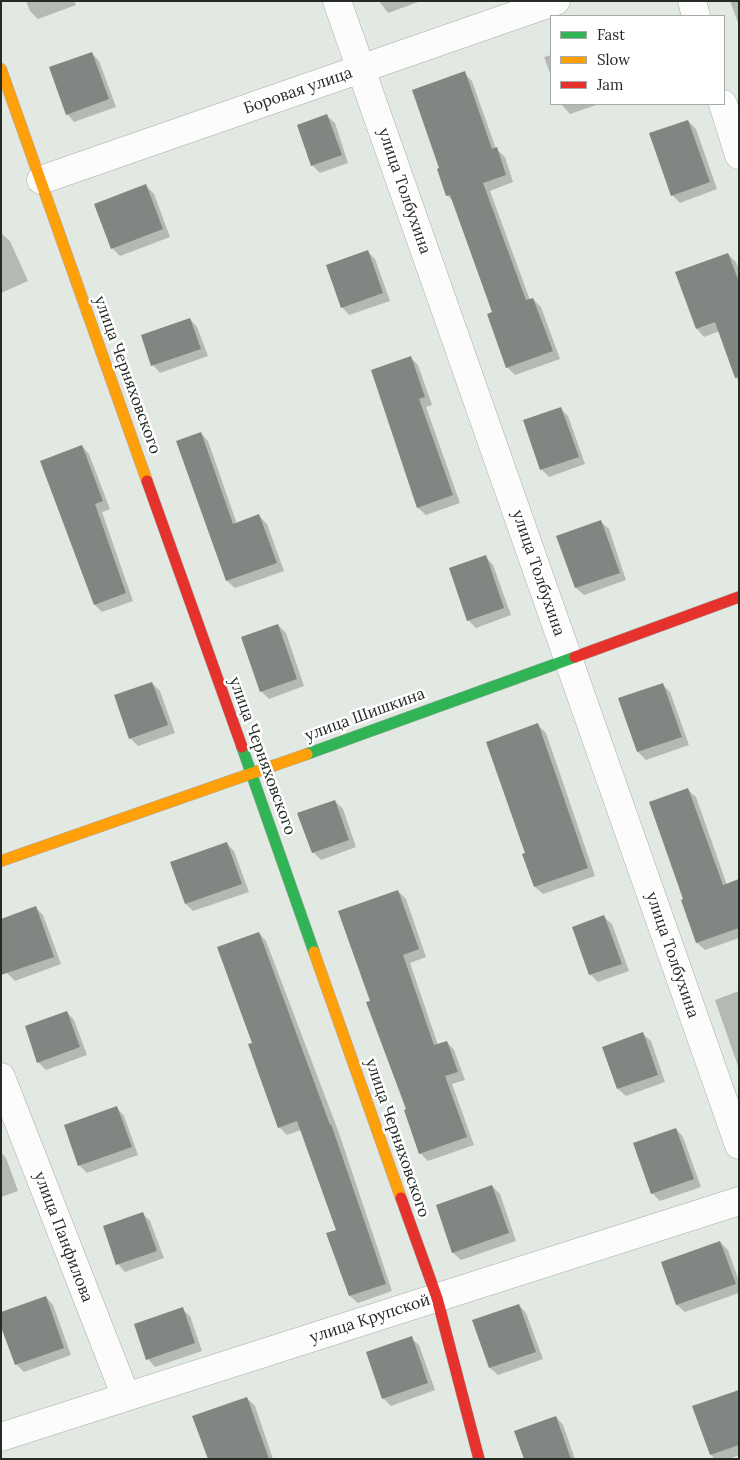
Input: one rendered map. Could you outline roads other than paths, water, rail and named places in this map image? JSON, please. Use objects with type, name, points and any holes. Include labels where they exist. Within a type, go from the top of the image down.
[{"type":"street","name":"улица Толбухина","points":[[337,1],[739,1145]]},
{"type":"street","name":"Боровая улица","points":[[41,180],[556,1]]},
{"type":"street","points":[[692,1],[696,15]]},
{"type":"street","name":"улица Черняховского","points":[[1,69],[437,1298],[479,1459]]},
{"type":"street","points":[[723,105],[739,155]]},
{"type":"street","name":"улица Шишкина","points":[[1,861],[251,774],[739,597]]},
{"type":"street","name":"улица Панфилова","points":[[1,1077],[126,1397]]},
{"type":"street","name":"улица Крупской","points":[[1,1437],[739,1201]]}]
